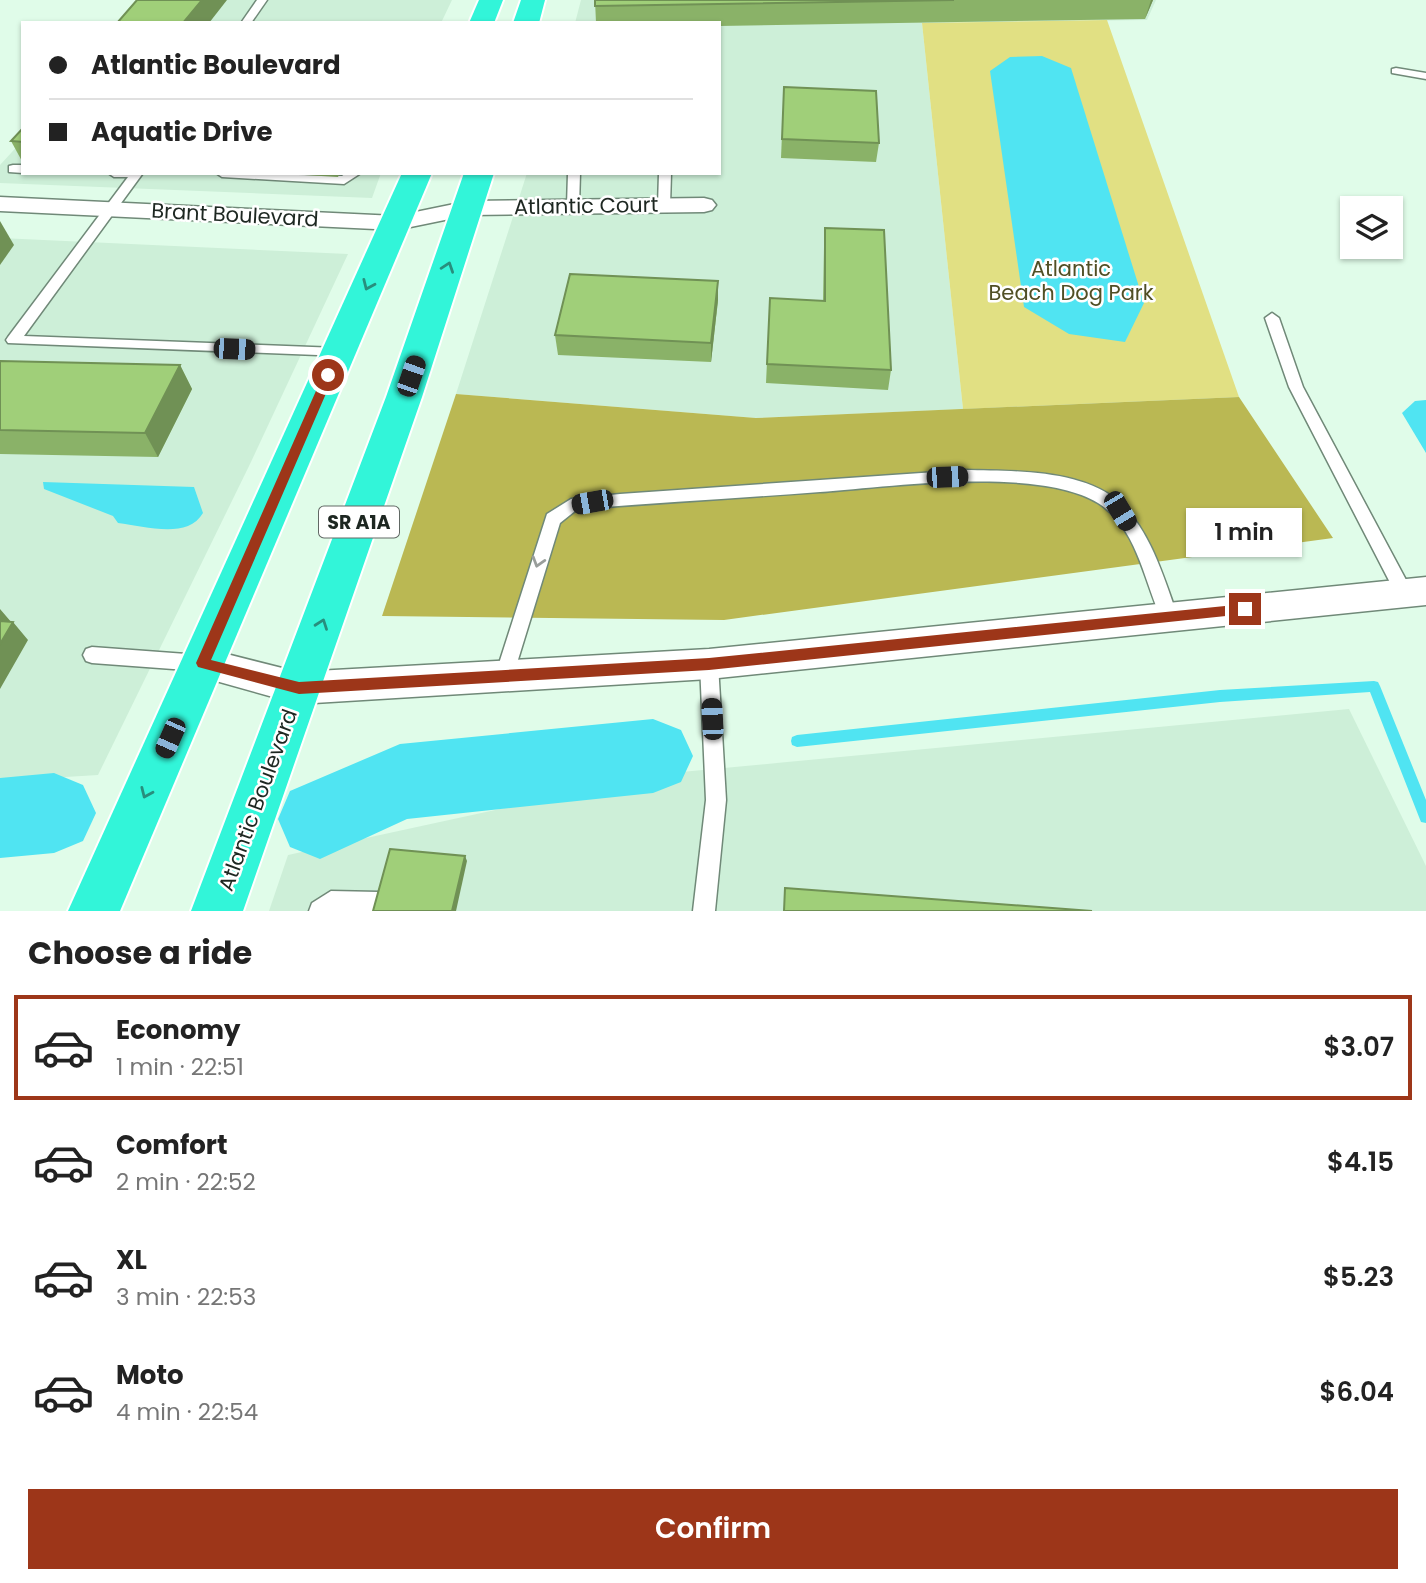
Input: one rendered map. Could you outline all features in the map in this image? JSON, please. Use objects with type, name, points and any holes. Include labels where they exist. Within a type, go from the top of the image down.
[{"type":"highway","points":[[482,21],[491,0]]},
{"type":"highway","points":[[527,21],[533,0]]},
{"type":"highway","points":[[94,911],[416,175]]},
{"type":"highway","name":"Atlantic Boulevard","points":[[217,911],[408,387],[479,175]]},
{"type":"street","name":"Brant Boulevard","points":[[0,204],[396,223],[469,208]]},
{"type":"street","name":"Atlantic Court","points":[[469,208],[704,205]]},
{"type":"street","points":[[203,663],[299,688],[709,664],[1415,592]]},
{"type":"lane","points":[[247,21],[262,0]]},
{"type":"lane","points":[[1396,71],[1426,76]]},
{"type":"lane","points":[[136,175],[13,340],[338,353]]},
{"type":"lane","points":[[257,175],[344,180],[352,175]]},
{"type":"lane","points":[[573,206],[574,175]]},
{"type":"lane","points":[[664,205],[665,175]]},
{"type":"lane","points":[[1272,318],[1296,387],[1415,592]]},
{"type":"lane","points":[[504,676],[549,529],[553,519],[571,505],[926,478],[988,476],[1054,482],[1103,498],[1120,511],[1146,559],[1169,617]]},
{"type":"lane","points":[[92,655],[203,663]]},
{"type":"lane","points":[[704,911],[716,800],[709,664]]},
{"type":"lane","points":[[320,911],[331,902],[379,904]]},
{"type":"shaded area","points":[[147,0],[452,0],[442,21],[129,21]]},
{"type":"shaded area","points":[[581,0],[1156,0],[1147,20],[922,23],[963,409],[756,418],[456,394],[526,175],[721,175],[721,21],[576,21]]},
{"type":"shaded area","points":[[21,142],[21,175],[380,175],[372,198],[0,183],[0,165]]},
{"type":"shaded area","points":[[0,238],[348,254],[250,464],[98,775],[0,781]]},
{"type":"shaded area","points":[[456,394],[756,418],[1239,397],[1333,538],[724,620],[382,616]]},
{"type":"shaded area","points":[[1349,709],[1426,866],[1426,911],[269,911],[288,855],[660,774]]},
{"type":"green space","name":"Atlantic Beach Dog Park","points":[[1107,20],[1239,397],[963,409],[922,23]]},
{"type":"water","points":[[1042,56],[1071,68],[1144,303],[1125,342],[1069,334],[1024,307],[990,71],[1010,57]]},
{"type":"water","points":[[1426,400],[1426,453],[1402,413],[1415,401]]},
{"type":"water","points":[[43,482],[194,487],[203,513],[196,521],[176,529],[118,523],[113,516],[44,489]]},
{"type":"building","points":[[137,0],[202,0],[185,21],[119,21]]},
{"type":"building","points":[[595,0],[954,0],[595,6]]},
{"type":"building","points":[[784,87],[876,91],[879,143],[782,139]]},
{"type":"building","points":[[21,130],[21,142],[11,141]]},
{"type":"building","points":[[825,228],[884,230],[891,370],[767,364],[770,298],[825,301]]},
{"type":"building","points":[[570,274],[718,281],[711,343],[555,335]]},
{"type":"building","points":[[0,361],[180,365],[145,433],[0,430]]},
{"type":"building","points":[[0,621],[13,622],[0,644]]},
{"type":"building","points":[[390,849],[465,856],[452,911],[373,911]]},
{"type":"building","points":[[785,888],[1092,911],[784,911]]},
{"type":"waterway","points":[[797,741],[1220,696],[1374,686],[1426,817]]},
{"type":"waterway","points":[[320,819],[400,782],[653,756]]},
{"type":"waterway","points":[[0,818],[54,813]]},
{"type":"route","points":[[328,375],[203,663],[299,688],[709,664],[1245,609]]}]
